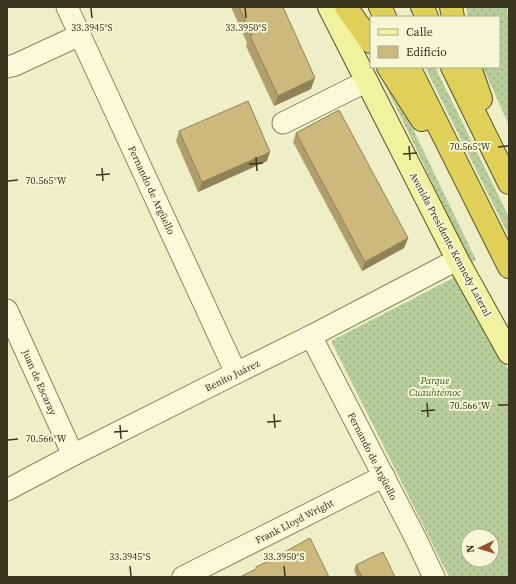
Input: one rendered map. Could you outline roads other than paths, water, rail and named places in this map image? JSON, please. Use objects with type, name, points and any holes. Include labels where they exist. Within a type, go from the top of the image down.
[{"type":"highway","points":[[346,7],[370,41]]},
{"type":"highway","points":[[380,7],[384,16]]},
{"type":"highway","points":[[422,7],[426,16]]},
{"type":"highway","points":[[389,68],[477,203]]},
{"type":"highway","points":[[410,68],[509,266]]},
{"type":"highway","points":[[452,68],[509,183]]},
{"type":"highway","points":[[470,68],[509,174]]},
{"type":"main road","name":"Avenida Presidente Kennedy Lateral","points":[[329,7],[458,261],[509,353]]},
{"type":"street","name":"Fernando de Argüello","points":[[67,7],[236,372]]},
{"type":"street","points":[[7,67],[15,65],[80,35]]},
{"type":"street","points":[[283,123],[367,81]]},
{"type":"street","name":"Benito Juárez","points":[[7,490],[73,454],[311,336],[446,265],[458,261]]},
{"type":"street","name":"Juan de Escaray","points":[[7,310],[73,454]]},
{"type":"street","name":"Fernando de Argüello","points":[[311,336],[384,476],[434,577]]},
{"type":"street","name":"Frank Lloyd Wright","points":[[183,577],[384,476]]},
{"type":"park label","name":"Parque Cuauhtémoc","points":[[435,386]]}]
